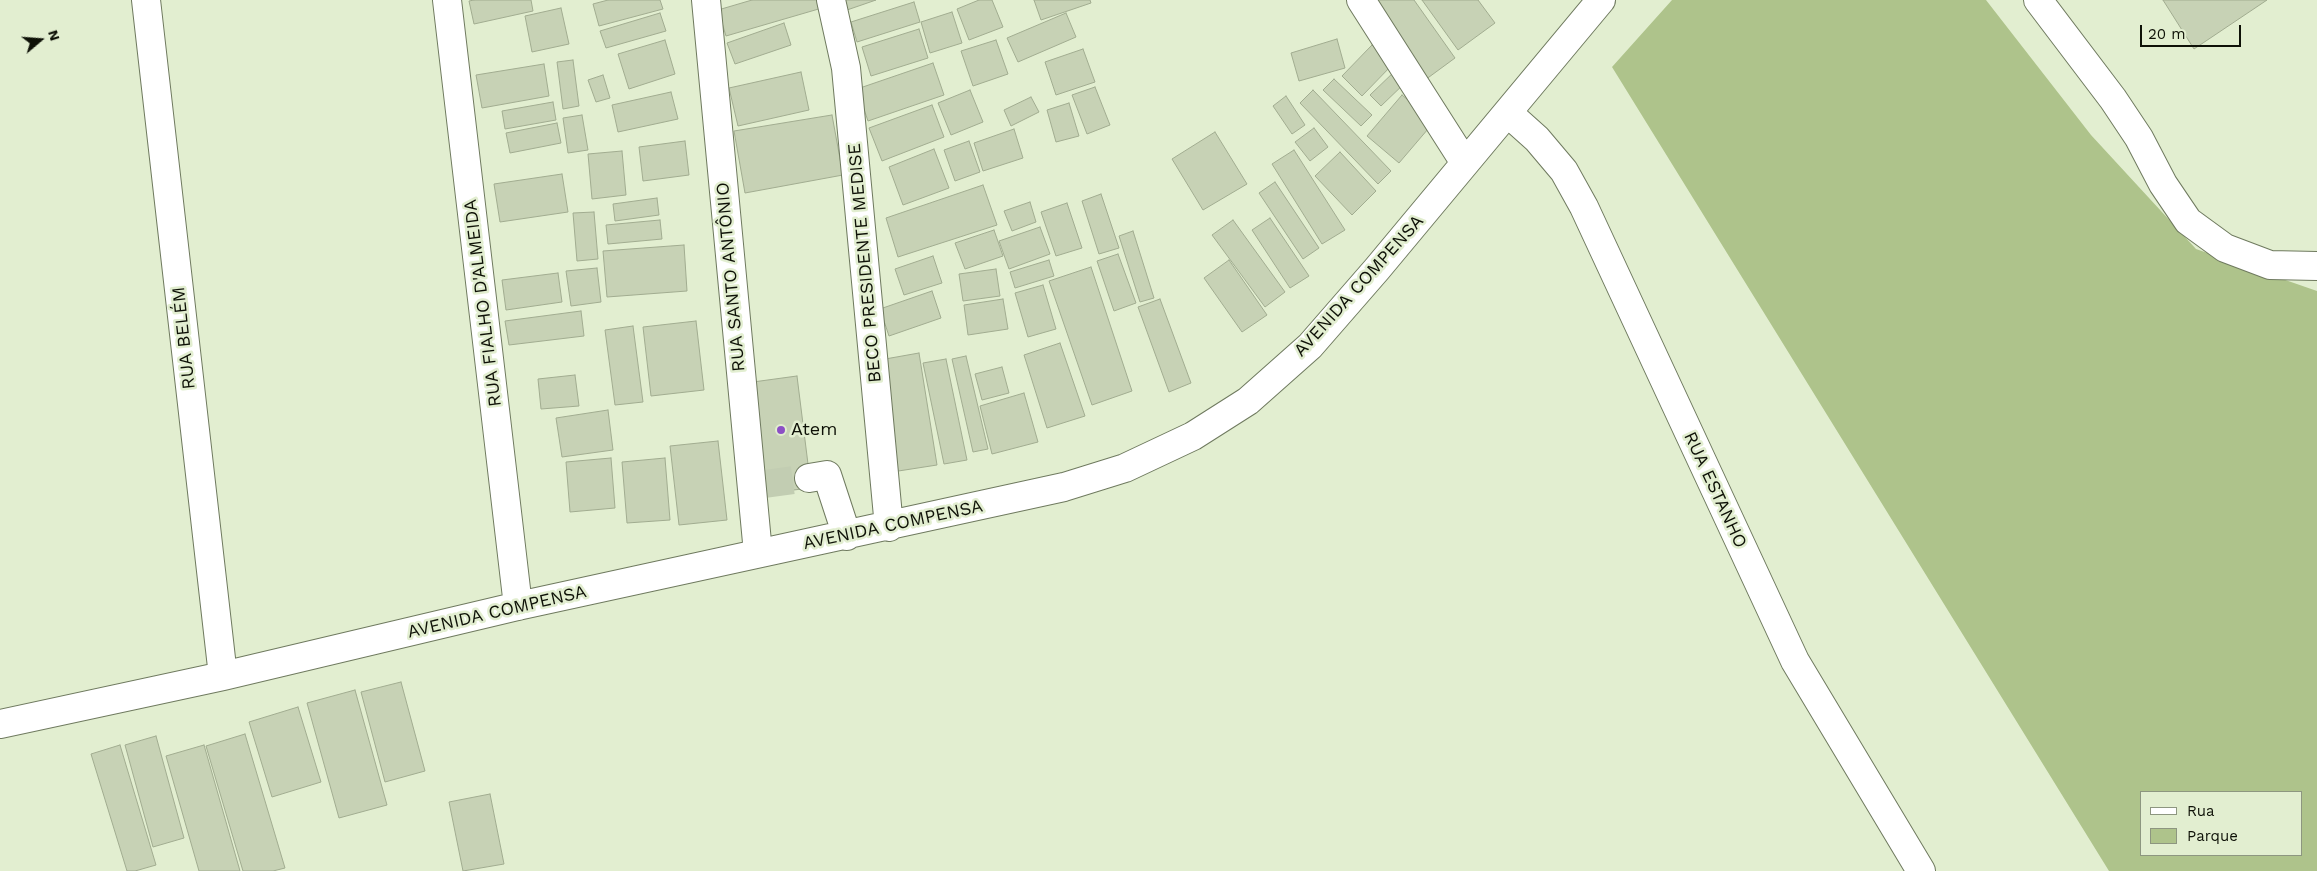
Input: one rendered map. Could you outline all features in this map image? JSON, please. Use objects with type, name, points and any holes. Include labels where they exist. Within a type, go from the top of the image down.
[{"type":"street","name":"RUA BELÉM","points":[[146,0],[223,676]]},
{"type":"street","name":"RUA FIALHO D'ALMEIDA","points":[[447,0],[518,606]]},
{"type":"street","name":"RUA SANTO ANTÔNIO","points":[[706,0],[758,485],[758,553]]},
{"type":"street","name":"BECO PRESIDENTE MEDISE","points":[[831,0],[846,68],[888,527]]},
{"type":"street","points":[[1361,0],[1465,163]]},
{"type":"street","name":"AVENIDA COMPENSA","points":[[0,720],[223,676],[518,606],[758,553],[847,536],[1064,487],[1125,468],[1193,436],[1248,401],[1310,346],[1602,0]]},
{"type":"street","points":[[2038,0],[2114,99],[2139,138],[2163,184],[2188,221],[2225,248],[2270,265],[2317,266]]},
{"type":"street","name":"RUA ESTANHO","points":[[1508,113],[1537,139],[1564,171],[1584,207],[1795,661],[1921,871]]},
{"type":"street","points":[[809,478],[827,476],[847,536]]},
{"type":"green space","points":[[1672,0],[1986,0],[2091,135],[2196,249],[2317,291],[2317,871],[2109,871],[1612,67]]},
{"type":"building","points":[[531,0],[533,11],[474,24],[469,1]]},
{"type":"building","points":[[608,0],[660,0],[663,9],[599,26],[593,4]]},
{"type":"building","points":[[752,0],[819,0],[822,8],[726,36],[718,10]]},
{"type":"building","points":[[844,0],[876,0],[847,10]]},
{"type":"building","points":[[979,0],[992,0],[1003,27],[969,40],[957,9]]},
{"type":"building","points":[[1034,0],[1090,0],[1091,3],[1041,20]]},
{"type":"building","points":[[1369,0],[1414,0],[1455,58],[1425,80]]},
{"type":"building","points":[[1422,0],[1478,0],[1495,23],[1458,50]]},
{"type":"building","points":[[2163,0],[2267,0],[2194,49]]},
{"type":"building","points":[[914,2],[920,22],[857,42],[851,22]]},
{"type":"building","points":[[561,8],[569,44],[532,52],[525,16]]},
{"type":"building","points":[[952,12],[962,43],[930,53],[921,22]]},
{"type":"building","points":[[660,13],[666,31],[606,48],[600,31]]},
{"type":"building","points":[[1066,13],[1076,37],[1018,62],[1007,38]]},
{"type":"building","points":[[784,23],[791,45],[735,64],[727,43]]},
{"type":"building","points":[[919,29],[928,58],[871,76],[862,47]]},
{"type":"building","points":[[1337,39],[1345,68],[1299,81],[1291,53]]},
{"type":"building","points":[[665,40],[675,74],[629,89],[618,54]]},
{"type":"building","points":[[996,40],[1008,74],[973,86],[961,51]]},
{"type":"building","points":[[1372,45],[1392,65],[1362,96],[1342,76]]},
{"type":"building","points":[[1083,49],[1095,82],[1056,95],[1045,62]]},
{"type":"building","points":[[573,60],[579,106],[563,109],[557,62]]},
{"type":"building","points":[[933,63],[944,95],[868,121],[857,89]]},
{"type":"building","points":[[544,64],[549,96],[482,108],[476,75]]},
{"type":"building","points":[[1396,70],[1407,81],[1381,106],[1370,95]]},
{"type":"building","points":[[801,72],[809,110],[738,126],[729,88]]},
{"type":"building","points":[[603,75],[610,98],[596,102],[588,80]]},
{"type":"building","points":[[1334,79],[1372,115],[1361,126],[1323,90]]},
{"type":"building","points":[[1095,87],[1110,125],[1087,134],[1072,95]]},
{"type":"building","points":[[970,90],[983,122],[951,135],[938,103]]},
{"type":"building","points":[[1313,90],[1391,171],[1378,184],[1300,103]]},
{"type":"building","points":[[671,92],[678,119],[618,132],[612,105]]},
{"type":"building","points":[[1402,95],[1434,122],[1399,163],[1367,136]]},
{"type":"building","points":[[1286,96],[1305,125],[1292,134],[1273,106]]},
{"type":"building","points":[[1031,97],[1039,112],[1011,126],[1004,110]]},
{"type":"building","points":[[553,102],[556,120],[505,129],[502,111]]},
{"type":"building","points":[[1069,103],[1079,136],[1056,142],[1047,110]]},
{"type":"building","points":[[932,105],[944,137],[882,161],[869,128]]},
{"type":"building","points":[[582,115],[588,150],[568,153],[563,118]]},
{"type":"building","points":[[832,115],[843,175],[745,193],[734,131]]},
{"type":"building","points":[[557,123],[561,143],[510,153],[506,133]]},
{"type":"building","points":[[1314,128],[1328,147],[1310,161],[1295,142]]},
{"type":"building","points":[[1014,129],[1023,158],[983,171],[974,143]]},
{"type":"building","points":[[1215,132],[1247,184],[1203,210],[1172,159]]},
{"type":"building","points":[[685,141],[689,175],[643,181],[639,147]]},
{"type":"building","points":[[969,141],[980,172],[955,181],[944,150]]},
{"type":"building","points":[[934,149],[949,188],[903,205],[889,167]]},
{"type":"building","points":[[1294,150],[1345,230],[1322,244],[1272,164]]},
{"type":"building","points":[[622,151],[626,195],[592,199],[588,154]]},
{"type":"building","points":[[1340,152],[1376,191],[1352,215],[1315,176]]},
{"type":"building","points":[[562,174],[568,212],[500,222],[494,184]]},
{"type":"building","points":[[1275,182],[1319,248],[1303,259],[1259,193]]},
{"type":"building","points":[[983,185],[997,225],[898,257],[886,218]]},
{"type":"building","points":[[1101,194],[1119,248],[1099,254],[1082,201]]},
{"type":"building","points":[[657,198],[659,215],[615,221],[613,204]]},
{"type":"building","points":[[1030,202],[1036,222],[1012,231],[1004,211]]},
{"type":"building","points":[[1067,203],[1082,248],[1056,256],[1041,212]]},
{"type":"building","points":[[594,212],[598,259],[577,261],[573,213]]},
{"type":"building","points":[[1270,218],[1309,276],[1290,288],[1252,230]]},
{"type":"building","points":[[660,220],[662,239],[608,244],[606,225]]},
{"type":"building","points":[[1233,220],[1285,292],[1265,307],[1212,235]]},
{"type":"building","points":[[1040,227],[1050,254],[1009,269],[999,241]]},
{"type":"building","points":[[994,230],[1003,256],[965,269],[955,243]]},
{"type":"building","points":[[1133,231],[1154,298],[1140,302],[1119,236]]},
{"type":"building","points":[[684,245],[687,291],[607,297],[603,251]]},
{"type":"building","points":[[1118,254],[1136,303],[1114,311],[1097,261]]},
{"type":"building","points":[[933,256],[942,283],[904,295],[895,269]]},
{"type":"building","points":[[1049,260],[1054,276],[1015,288],[1010,272]]},
{"type":"building","points":[[1229,260],[1267,315],[1242,332],[1204,278]]},
{"type":"building","points":[[1091,267],[1132,391],[1092,405],[1049,281]]},
{"type":"building","points":[[597,268],[601,302],[571,306],[566,271]]},
{"type":"building","points":[[996,269],[1000,296],[963,301],[959,274]]},
{"type":"building","points":[[558,273],[562,302],[506,310],[502,280]]},
{"type":"building","points":[[1043,285],[1056,329],[1028,337],[1015,293]]},
{"type":"building","points":[[932,291],[941,318],[889,336],[880,309]]},
{"type":"building","points":[[1003,299],[1008,329],[968,335],[964,305]]},
{"type":"building","points":[[1160,299],[1191,383],[1169,392],[1138,307]]},
{"type":"building","points":[[581,311],[584,336],[509,345],[505,321]]},
{"type":"building","points":[[696,321],[704,390],[651,396],[643,327]]},
{"type":"building","points":[[633,326],[643,402],[615,405],[605,330]]},
{"type":"building","points":[[1060,343],[1085,416],[1047,428],[1024,355]]},
{"type":"building","points":[[919,353],[937,465],[892,472],[874,361]]},
{"type":"building","points":[[966,356],[988,449],[973,452],[952,359]]},
{"type":"building","points":[[946,359],[967,460],[944,464],[923,363]]},
{"type":"building","points":[[1002,367],[1009,393],[982,400],[975,374]]},
{"type":"building","points":[[575,375],[579,406],[541,409],[538,379]]},
{"type":"building","name":"Atem","points":[[797,376],[811,488],[767,493],[753,382]]},
{"type":"building","points":[[1024,393],[1038,442],[992,454],[980,406]]},
{"type":"building","points":[[608,410],[613,450],[562,457],[556,418]]},
{"type":"building","points":[[718,441],[727,520],[679,525],[670,446]]},
{"type":"building","points":[[611,458],[615,508],[570,512],[566,462]]},
{"type":"building","points":[[665,458],[670,520],[627,523],[622,462]]},
{"type":"building","points":[[401,682],[425,771],[385,782],[361,692]]},
{"type":"building","points":[[355,690],[387,805],[339,818],[307,703]]},
{"type":"building","points":[[298,707],[321,782],[272,797],[249,722]]},
{"type":"building","points":[[245,734],[285,868],[273,871],[243,871],[206,746]]},
{"type":"building","points":[[156,736],[184,838],[153,847],[125,745]]},
{"type":"building","points":[[120,745],[156,865],[135,871],[127,871],[91,754]]},
{"type":"building","points":[[204,745],[240,871],[199,871],[166,756]]},
{"type":"building","points":[[490,794],[504,864],[463,871],[449,802]]},
{"type":"tunnel","points":[[765,484],[809,478]]},
{"type":"place","name":"Atem","points":[[781,430]]}]
